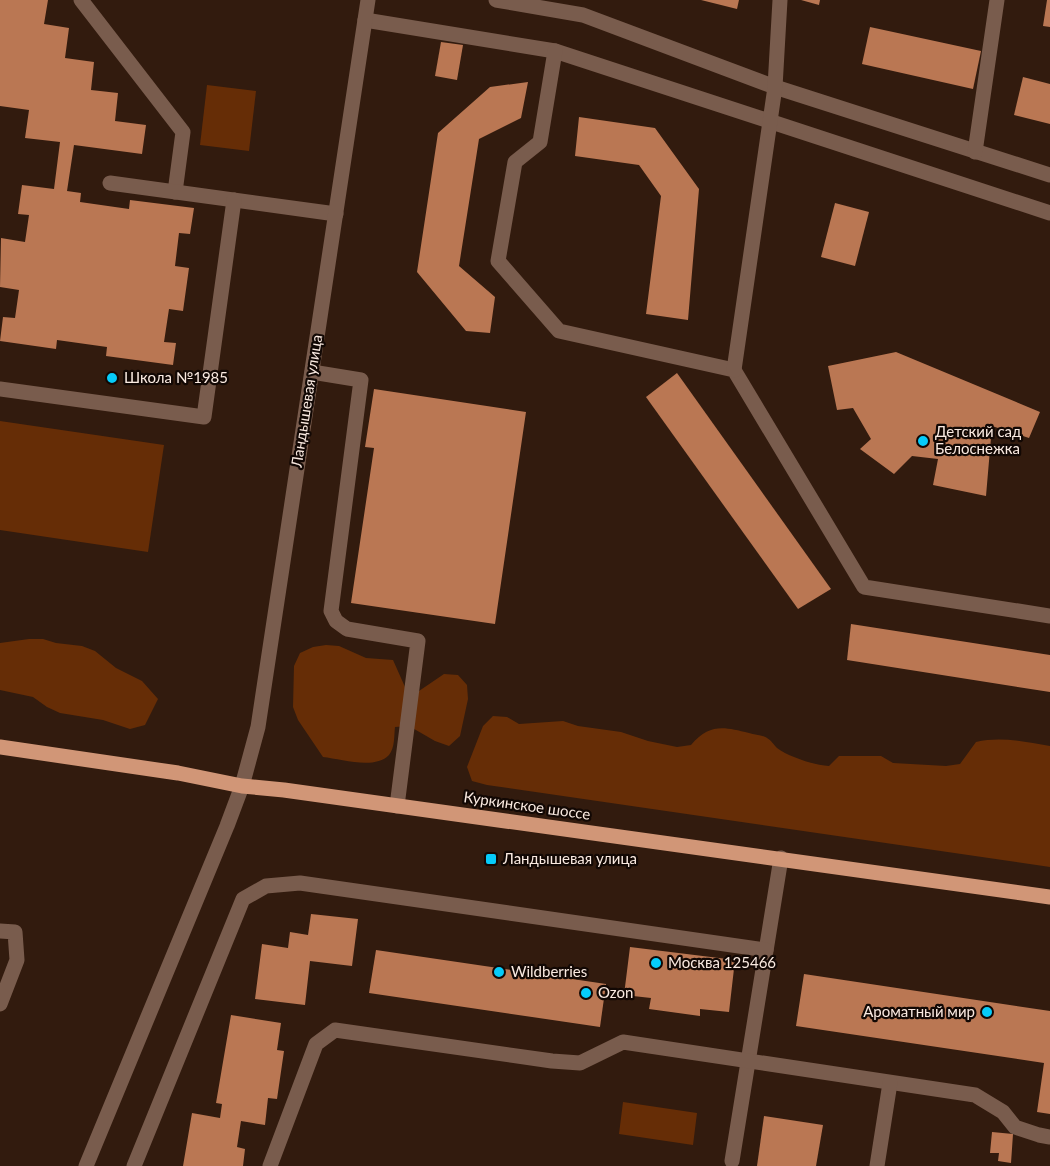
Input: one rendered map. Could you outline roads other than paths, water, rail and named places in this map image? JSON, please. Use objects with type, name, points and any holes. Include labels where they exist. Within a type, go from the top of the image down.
[{"type":"main road","name":"Куркинское шоссе","points":[[0,747],[178,773],[242,786],[781,858],[1050,897]]},
{"type":"street","points":[[81,0],[183,132],[175,192]]},
{"type":"street","name":"Ландышевая улица","points":[[86,1166],[242,786],[258,727],[368,0]]},
{"type":"street","points":[[496,0],[584,8],[775,87],[1050,175]]},
{"type":"street","points":[[780,0],[775,87],[734,370],[864,587],[1050,616]]},
{"type":"street","points":[[975,152],[997,0]]},
{"type":"street","points":[[365,20],[555,51],[769,123],[1050,213]]},
{"type":"street","points":[[555,51],[540,142],[515,162],[498,261],[559,331],[734,370]]},
{"type":"street","points":[[110,183],[336,213]]},
{"type":"street","points":[[0,389],[204,417],[234,200]]},
{"type":"street","points":[[312,372],[361,380],[331,610],[336,621],[347,629],[418,641],[397,806]]},
{"type":"street","points":[[732,1161],[781,858]]},
{"type":"street","points":[[135,1166],[243,899],[266,886],[300,883],[766,950]]},
{"type":"street","points":[[0,931],[15,932],[17,960],[0,1004]]},
{"type":"street","points":[[270,1166],[316,1044],[335,1030],[580,1063],[623,1042],[975,1095],[1003,1112],[1015,1127],[1039,1136],[1050,1137]]},
{"type":"street","points":[[877,1166],[890,1083]]},
{"type":"place","name":"Школа №1985","points":[[112,378]]},
{"type":"place","name":"Детский сад Белоснежка","points":[[923,441]]},
{"type":"place","name":"Ландышевая улица","points":[[491,859]]},
{"type":"place","name":"Москва 125466","points":[[656,963]]},
{"type":"place","name":"Wildberries","points":[[499,972]]},
{"type":"place","name":"Ozon","points":[[586,993]]},
{"type":"place","name":"Ароматный мир","points":[[987,1012]]}]
